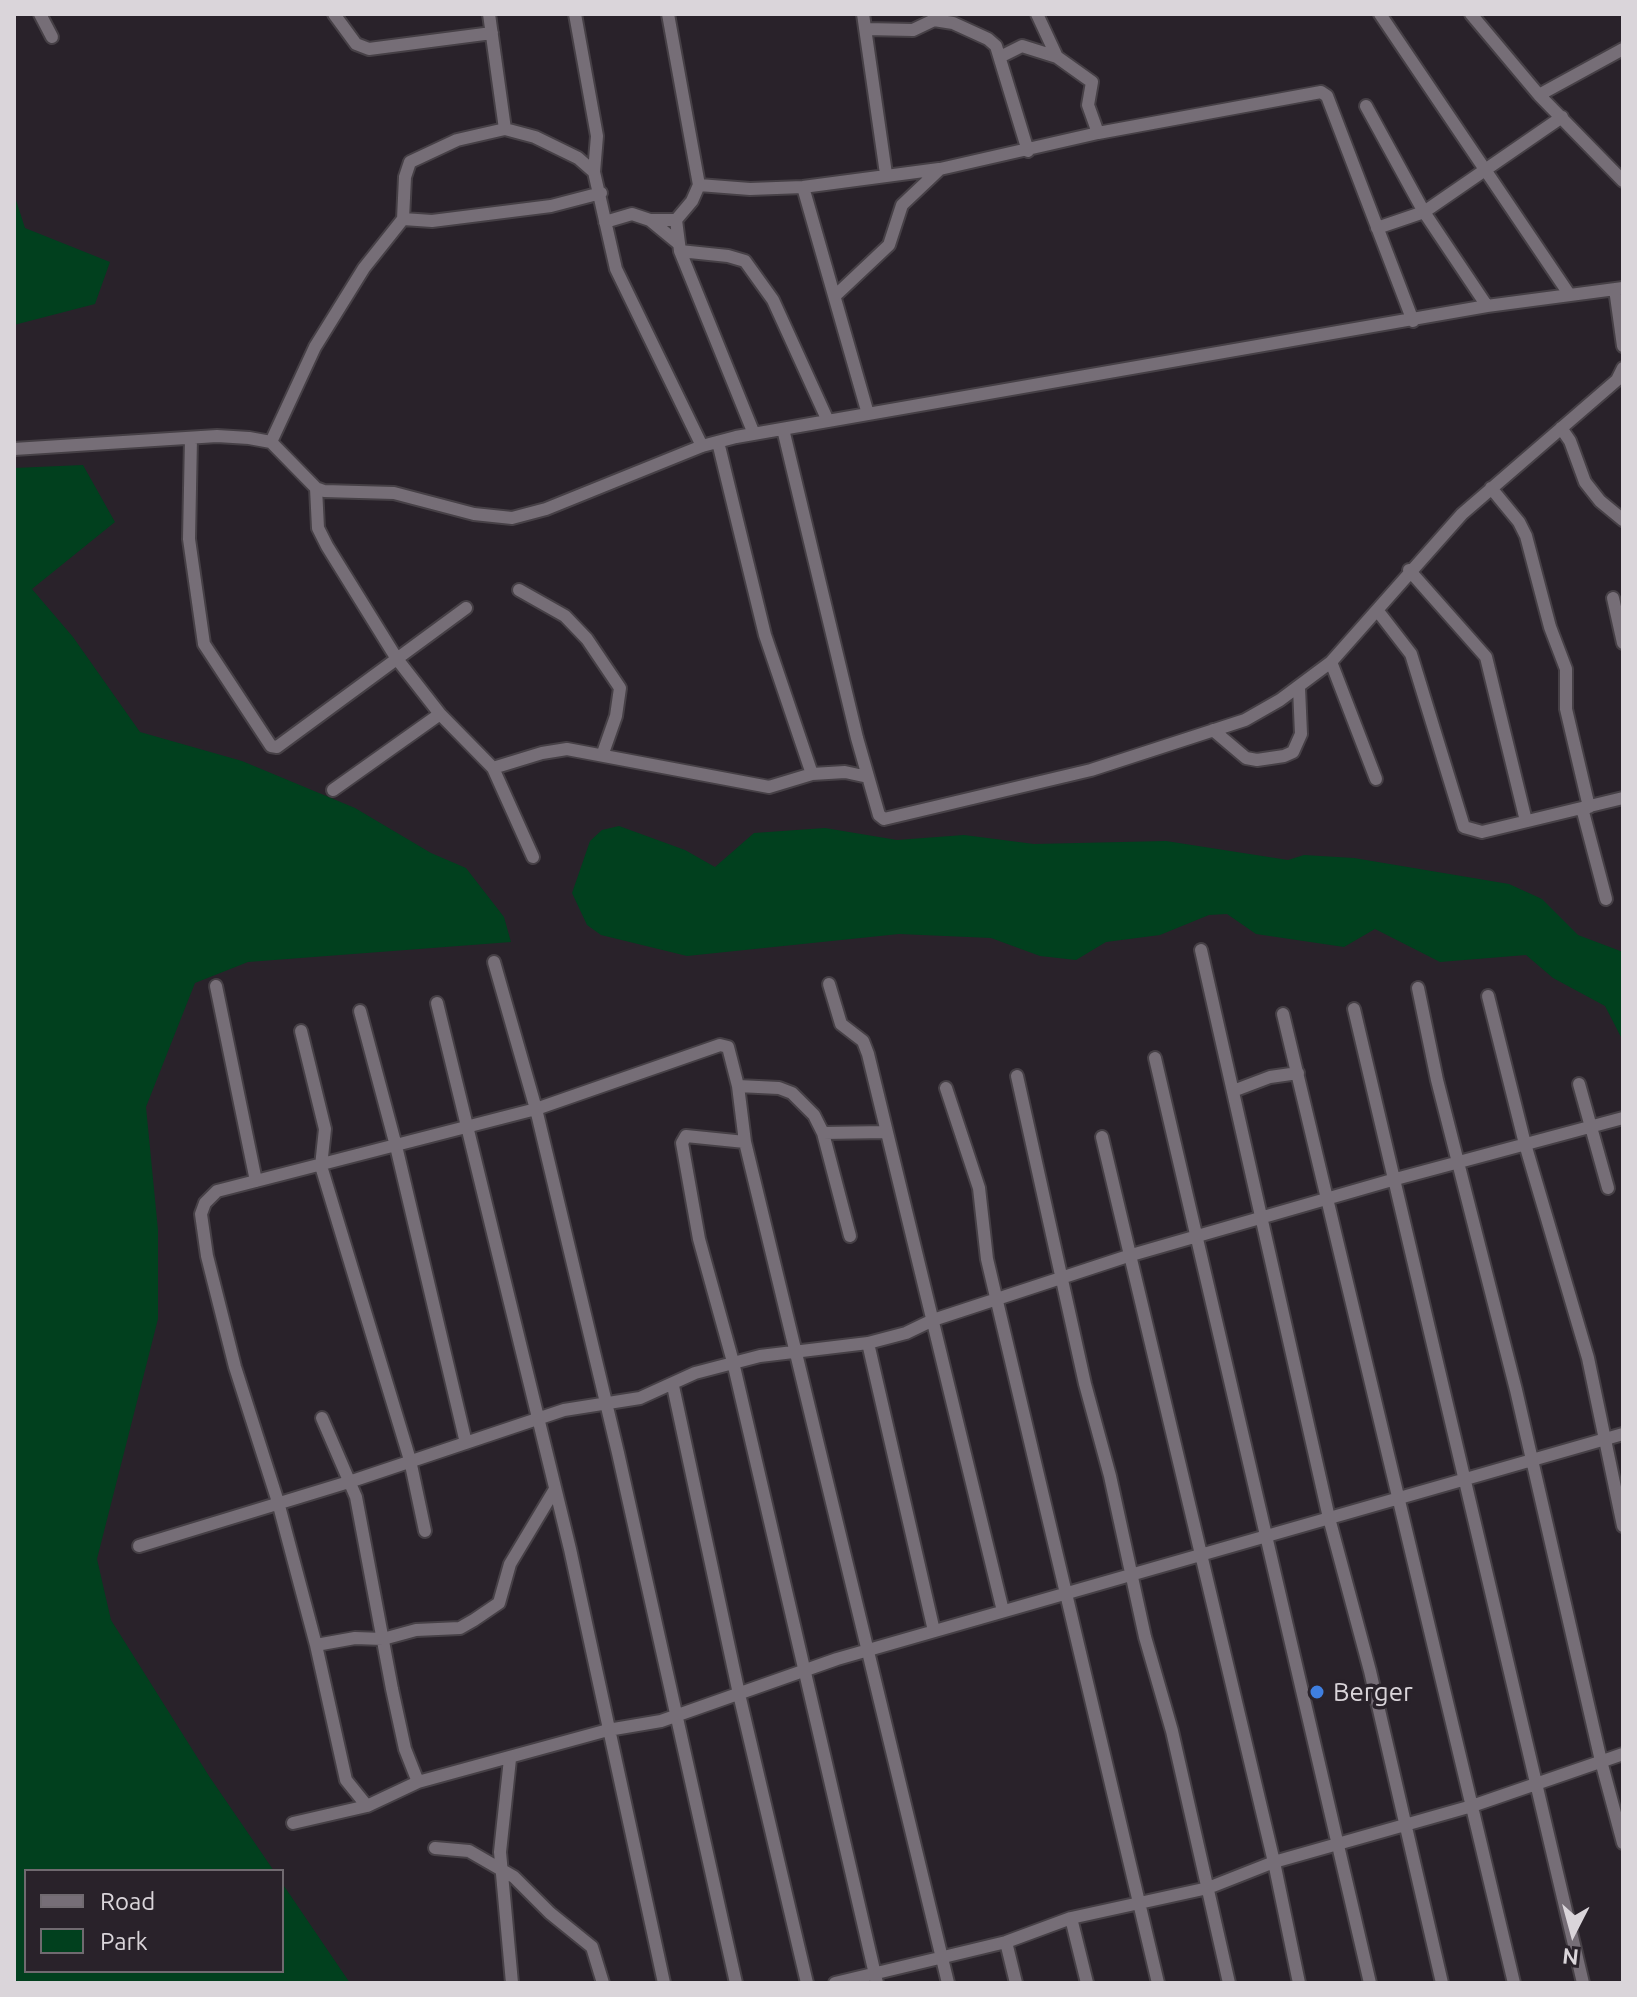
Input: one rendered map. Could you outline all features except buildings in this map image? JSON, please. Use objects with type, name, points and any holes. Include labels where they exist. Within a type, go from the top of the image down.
[{"type":"street","points":[[40,14],[52,37]]},
{"type":"street","points":[[334,14],[356,44],[369,49],[492,33]]},
{"type":"street","points":[[489,14],[505,129]]},
{"type":"street","points":[[575,14],[597,150],[594,172],[616,269],[702,446]]},
{"type":"street","points":[[668,14],[699,185],[692,201],[676,220],[679,247],[754,434]]},
{"type":"street","points":[[863,14],[886,174]]},
{"type":"street","points":[[1037,14],[1057,57]]},
{"type":"street","points":[[1380,14],[1569,294]]},
{"type":"street","points":[[1471,14],[1539,95],[1623,181]]},
{"type":"street","points":[[866,29],[913,30],[934,20],[953,23],[988,39],[996,46],[1000,57],[1028,151]]},
{"type":"street","points":[[1000,57],[1005,51],[1022,46],[1057,57],[1085,73],[1092,82],[1088,105],[1098,133]]},
{"type":"street","points":[[1539,95],[1623,49]]},
{"type":"street","points":[[699,185],[750,189],[803,187],[940,169],[1098,133],[1325,93],[1413,321]]},
{"type":"street","points":[[1366,106],[1424,212],[1487,306]]},
{"type":"street","points":[[1377,228],[1424,212],[1562,117]]},
{"type":"street","points":[[271,442],[315,347],[364,268],[403,219],[405,177],[410,162],[457,140],[505,129],[535,137],[578,158],[594,172]]},
{"type":"street","points":[[578,158],[597,150]]},
{"type":"street","points":[[836,295],[889,245],[902,205],[940,169]]},
{"type":"street","points":[[803,187],[868,414]]},
{"type":"street","points":[[403,219],[432,221],[551,206],[601,193]]},
{"type":"street","points":[[581,198],[603,218]]},
{"type":"street","points":[[603,218],[627,214],[650,220],[676,220]]},
{"type":"street","points":[[650,220],[679,247],[745,261],[773,300],[828,421]]},
{"type":"street","points":[[14,449],[236,437],[271,442],[316,488],[336,493],[394,493],[474,514],[512,518],[546,509],[702,446],[754,434],[1487,306],[1619,288],[1623,346]]},
{"type":"street","points":[[783,429],[868,777],[879,815],[884,819],[1048,782],[1245,720],[1299,688],[1331,662],[1409,570],[1491,488],[1617,380],[1623,368]]},
{"type":"street","points":[[1561,428],[1570,441],[1585,482],[1600,501],[1623,520]]},
{"type":"street","points":[[191,438],[189,539],[204,644],[266,742],[277,747],[466,608]]},
{"type":"street","points":[[718,442],[765,635],[812,774]]},
{"type":"street","points":[[316,488],[318,528],[397,659],[440,714],[493,768],[533,857]]},
{"type":"street","points":[[1491,488],[1519,522],[1526,536],[1550,627],[1564,658],[1566,709],[1606,899]]},
{"type":"street","points":[[1409,570],[1486,657],[1526,821]]},
{"type":"street","points":[[519,590],[565,616],[587,639],[620,688],[616,716],[603,753]]},
{"type":"street","points":[[1613,598],[1623,643]]},
{"type":"street","points":[[1377,610],[1411,654],[1459,821],[1470,831],[1482,832],[1623,798]]},
{"type":"street","points":[[1331,662],[1376,779]]},
{"type":"street","points":[[1213,730],[1246,758],[1257,760],[1293,752],[1301,734],[1299,688]]},
{"type":"street","points":[[333,790],[440,714]]},
{"type":"street","points":[[493,768],[567,749],[603,753],[769,787],[812,774],[845,772],[868,777]]},
{"type":"street","points":[[1201,950],[1329,1518],[1406,1824],[1442,1983]]},
{"type":"street","points":[[494,962],[536,1109],[736,1983]]},
{"type":"street","points":[[829,984],[841,1024],[863,1041],[1003,1611]]},
{"type":"street","points":[[216,986],[256,1181]]},
{"type":"street","points":[[1418,988],[1623,1843]]},
{"type":"street","points":[[1488,996],[1525,1144],[1588,1358],[1623,1526]]},
{"type":"street","points":[[437,1003],[555,1489],[664,1983]]},
{"type":"street","points":[[1354,1009],[1583,1983]]},
{"type":"street","points":[[360,1011],[396,1146],[466,1443]]},
{"type":"street","points":[[1283,1014],[1514,1983]]},
{"type":"street","points":[[301,1031],[325,1129],[321,1166],[410,1460],[425,1531]]},
{"type":"street","points":[[367,1806],[346,1780],[316,1645],[278,1502],[235,1367],[207,1256],[201,1214],[205,1203],[217,1191],[536,1109],[720,1045],[728,1047],[738,1086],[745,1142],[948,1983]]},
{"type":"street","points":[[1155,1058],[1194,1237],[1268,1537],[1370,1983]]},
{"type":"street","points":[[1233,1091],[1270,1077],[1298,1073]]},
{"type":"street","points":[[1017,1076],[1229,1983]]},
{"type":"street","points":[[1579,1084],[1608,1188]]},
{"type":"street","points":[[738,1086],[779,1088],[792,1093],[814,1115],[823,1133],[850,1236]]},
{"type":"street","points":[[946,1088],[979,1188],[987,1259],[1158,1983]]},
{"type":"street","points":[[139,1546],[352,1481],[564,1410],[604,1405],[673,1386],[695,1373],[733,1362],[796,1349],[868,1343],[906,1333],[933,1320],[1128,1256],[1623,1118]]},
{"type":"street","points":[[823,1133],[886,1132]]},
{"type":"street","points":[[745,1142],[686,1136],[682,1143],[699,1239],[733,1362],[876,1978]]},
{"type":"street","points":[[1102,1137],[1274,1862],[1299,1983]]},
{"type":"street","points":[[868,1343],[934,1631]]},
{"type":"street","points":[[673,1386],[739,1694],[807,1983]]},
{"type":"street","points":[[322,1418],[342,1468],[352,1481],[405,1749],[418,1782]]},
{"type":"street","points":[[293,1823],[367,1806],[418,1782],[608,1730],[635,1727],[739,1694],[802,1669],[1623,1434]]},
{"type":"street","points":[[316,1645],[355,1638],[383,1639],[416,1630],[460,1628],[499,1603],[510,1564],[555,1489]]},
{"type":"street","points":[[835,1983],[876,1978],[1006,1942],[1071,1918],[1208,1888],[1274,1862],[1472,1806],[1623,1754]]},
{"type":"street","points":[[510,1759],[501,1871],[512,1983]]},
{"type":"street","points":[[435,1848],[469,1851],[486,1858],[514,1877],[550,1913],[592,1947],[603,1983]]},
{"type":"street","points":[[1071,1918],[1087,1983]]},
{"type":"street","points":[[1006,1942],[1016,1983]]},
{"type":"green space","points":[[14,194],[25,228],[110,262],[95,304],[14,325]]},
{"type":"green space","points":[[83,465],[115,522],[32,589],[73,637],[140,732],[242,761],[355,808],[431,853],[466,868],[504,917],[511,942],[248,962],[195,983],[146,1107],[158,1230],[158,1319],[97,1559],[111,1620],[209,1776],[273,1869],[24,1869],[24,1973],[284,1973],[284,1886],[350,1983],[14,1983],[14,468]]},
{"type":"green space","points":[[619,826],[685,850],[715,867],[754,833],[825,828],[897,840],[964,835],[1034,844],[1166,841],[1288,860],[1304,855],[1354,858],[1509,884],[1542,899],[1578,935],[1623,952],[1623,1041],[1605,1006],[1553,978],[1526,955],[1440,962],[1375,929],[1344,947],[1256,934],[1227,914],[1209,915],[1160,935],[1106,942],[1076,960],[1040,956],[991,938],[899,934],[687,956],[601,935],[587,925],[572,893],[590,841],[602,830]]},
{"type":"place","name":"Berger","points":[[1317,1692]]}]
